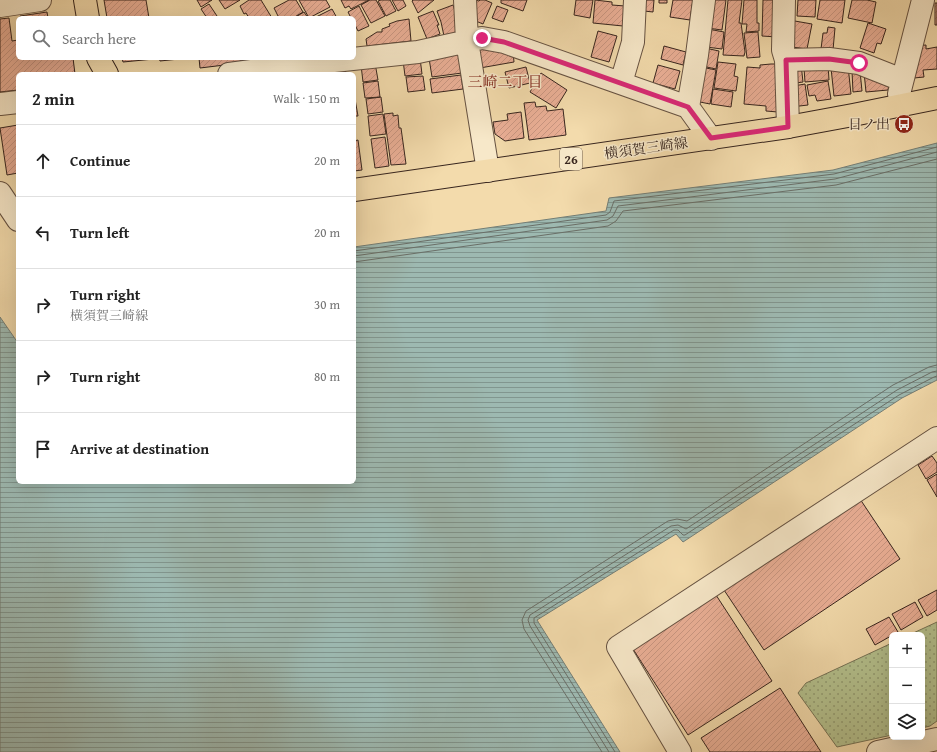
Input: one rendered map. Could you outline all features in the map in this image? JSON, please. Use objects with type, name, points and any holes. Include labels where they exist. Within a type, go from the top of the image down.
[{"type":"main road","points":[[85,0],[88,16]]},
{"type":"main road","points":[[99,60],[106,72]]},
{"type":"main road","name":"横須賀三崎線","points":[[356,190],[788,127],[937,98]]},
{"type":"street","points":[[0,6],[40,0]]},
{"type":"street","points":[[465,0],[467,41],[488,170]]},
{"type":"street","points":[[621,84],[633,42],[635,0]]},
{"type":"street","points":[[688,107],[697,55],[704,0]]},
{"type":"street","points":[[784,0],[783,50],[786,60],[788,127]]},
{"type":"street","points":[[899,106],[899,93],[902,80],[925,0]]},
{"type":"street","points":[[258,72],[288,70],[418,52],[482,38],[504,42],[688,107],[711,138]]},
{"type":"street","points":[[786,60],[829,59],[859,63],[902,80]]},
{"type":"street","points":[[0,104],[16,102]]},
{"type":"street","points":[[7,195],[16,215]]},
{"type":"street","points":[[680,752],[618,647],[937,438]]},
{"type":"street","points":[[878,752],[937,739]]},
{"type":"green space","points":[[937,622],[937,721],[930,726],[925,727],[925,632],[915,632]]},
{"type":"green space","points":[[889,644],[889,736],[837,747],[798,693],[806,683]]},
{"type":"water","points":[[937,143],[937,380],[902,398],[683,542],[676,534],[537,620],[620,752],[0,752],[0,317],[16,340],[16,484],[356,484],[356,247],[606,211],[609,198],[833,170]]},
{"type":"building","points":[[104,0],[146,0],[149,16],[107,16]]},
{"type":"building","points":[[197,0],[212,0],[201,7]]},
{"type":"building","points":[[219,0],[240,0],[225,9]]},
{"type":"building","points":[[249,0],[261,0],[271,16],[248,16],[246,13],[244,14],[240,6]]},
{"type":"building","points":[[289,0],[296,0],[303,12],[296,16],[278,16],[274,8]]},
{"type":"building","points":[[299,0],[326,0],[330,7],[313,16],[308,16]]},
{"type":"building","points":[[341,0],[369,0],[351,9],[349,6],[345,8]]},
{"type":"building","points":[[370,0],[376,0],[385,16],[371,23],[361,5]]},
{"type":"building","points":[[390,0],[396,11],[386,16],[378,1]]},
{"type":"building","points":[[392,0],[403,0],[406,6],[398,11]]},
{"type":"building","points":[[434,0],[418,13],[412,1]]},
{"type":"building","points":[[475,0],[485,0],[492,3],[483,24],[471,19]]},
{"type":"building","points":[[501,0],[527,0],[523,11],[501,3]]},
{"type":"building","points":[[576,0],[593,0],[590,18],[574,15]]},
{"type":"building","points":[[595,0],[612,2],[612,5],[625,6],[623,26],[593,23]]},
{"type":"building","points":[[636,0],[654,0],[653,12],[635,10]]},
{"type":"building","points":[[659,0],[667,0],[667,3],[659,3]]},
{"type":"building","points":[[673,0],[693,0],[690,20],[670,17]]},
{"type":"building","points":[[711,0],[726,0],[722,30],[707,28]]},
{"type":"building","points":[[728,0],[742,0],[739,23],[741,23],[745,52],[744,56],[723,55]]},
{"type":"building","points":[[744,0],[757,0],[757,23],[759,23],[759,31],[746,32],[747,24],[742,24]]},
{"type":"building","points":[[763,0],[778,0],[777,37],[762,36]]},
{"type":"building","points":[[798,0],[816,0],[815,17],[797,16]]},
{"type":"building","points":[[820,0],[845,0],[842,23],[817,19]]},
{"type":"building","points":[[852,0],[867,0],[876,2],[872,23],[848,18]]},
{"type":"building","points":[[935,3],[937,3],[937,25],[935,25]]},
{"type":"building","points":[[209,4],[217,16],[206,16],[201,9]]},
{"type":"building","points":[[453,5],[458,19],[458,33],[444,36],[437,11]]},
{"type":"building","points":[[359,6],[369,26],[358,31],[356,27],[356,16],[350,16],[348,12]]},
{"type":"building","points":[[497,6],[508,10],[503,22],[492,18]]},
{"type":"building","points":[[332,9],[336,16],[318,16]]},
{"type":"building","points":[[433,11],[439,25],[437,25],[440,34],[427,39],[418,17]]},
{"type":"building","points":[[47,12],[48,16],[20,16]]},
{"type":"building","points":[[304,12],[307,16],[297,16]]},
{"type":"building","points":[[9,18],[12,41],[16,40],[16,60],[73,60],[75,72],[16,72],[16,90],[0,92],[0,19]]},
{"type":"building","points":[[409,19],[411,41],[367,46],[366,39],[377,32],[382,32],[382,29],[390,26],[389,24]]},
{"type":"building","points":[[789,20],[812,24],[807,49],[792,47]]},
{"type":"building","points":[[868,23],[886,29],[881,44],[877,43],[874,53],[860,48]]},
{"type":"building","points":[[828,27],[835,28],[833,50],[821,49],[823,33],[827,33]]},
{"type":"building","points":[[708,29],[724,32],[722,49],[706,47]]},
{"type":"building","points":[[598,31],[617,36],[609,62],[591,57]]},
{"type":"building","points":[[758,32],[760,57],[747,58],[744,33]]},
{"type":"building","points":[[926,45],[926,49],[937,47],[937,69],[923,70],[924,77],[904,79],[913,46]]},
{"type":"building","points":[[477,46],[513,52],[514,62],[480,68]]},
{"type":"building","points":[[664,46],[686,52],[683,65],[661,59]]},
{"type":"building","points":[[705,48],[719,51],[716,69],[702,66]]},
{"type":"building","points":[[459,54],[462,73],[432,77],[429,58]]},
{"type":"building","points":[[420,58],[422,74],[405,76],[403,60]]},
{"type":"building","points":[[122,60],[144,60],[123,62]]},
{"type":"building","points":[[199,60],[241,60],[241,63],[200,68]]},
{"type":"building","points":[[718,62],[736,64],[734,76],[738,77],[736,91],[714,88]]},
{"type":"building","points":[[375,63],[378,80],[363,82],[361,65]]},
{"type":"building","points":[[781,64],[778,112],[766,111],[766,106],[744,104],[747,67],[760,68],[760,65]]},
{"type":"building","points":[[801,64],[803,82],[789,84]]},
{"type":"building","points":[[658,65],[680,71],[675,89],[653,83]]},
{"type":"building","points":[[828,65],[829,80],[805,82],[804,68]]},
{"type":"building","points":[[848,66],[851,94],[834,96],[831,68]]},
{"type":"building","points":[[345,67],[346,72],[316,72]]},
{"type":"building","points":[[526,67],[530,83],[509,88],[505,72]]},
{"type":"building","points":[[701,67],[716,70],[710,104],[695,101]]},
{"type":"building","points":[[852,71],[860,71],[862,91],[853,92]]},
{"type":"building","points":[[864,72],[890,78],[888,90],[866,92]]},
{"type":"building","points":[[541,73],[567,90],[556,108],[530,92]]},
{"type":"building","points":[[461,75],[463,89],[432,93],[430,79]]},
{"type":"building","points":[[423,76],[425,90],[408,92],[406,77]]},
{"type":"building","points":[[378,81],[380,97],[365,98],[363,83]]},
{"type":"building","points":[[828,81],[831,99],[817,101],[815,95],[809,96],[807,85]]},
{"type":"building","points":[[805,84],[808,105],[791,107],[788,87]]},
{"type":"building","points":[[713,89],[733,92],[731,107],[711,104]]},
{"type":"building","points":[[381,97],[383,112],[368,114],[366,99]]},
{"type":"building","points":[[535,102],[536,107],[546,106],[547,111],[563,109],[566,135],[529,140],[524,103]]},
{"type":"building","points":[[356,105],[358,116],[356,116]]},
{"type":"building","points":[[521,112],[524,138],[505,141],[495,134],[493,122],[508,120],[507,114]]},
{"type":"building","points":[[393,113],[393,116],[398,115],[406,164],[391,165],[384,114]]},
{"type":"building","points":[[383,114],[386,134],[370,136],[368,116]]},
{"type":"building","points":[[16,125],[16,173],[7,175],[0,128]]},
{"type":"building","points":[[385,137],[389,166],[375,168],[371,139]]},
{"type":"building","points":[[356,140],[358,140],[362,170],[356,171]]},
{"type":"building","points":[[932,456],[937,463],[937,472],[926,479],[918,465]]},
{"type":"building","points":[[937,474],[937,497],[927,480]]},
{"type":"building","points":[[860,499],[900,559],[764,650],[724,590]]},
{"type":"building","points":[[937,590],[937,610],[927,616],[918,600]]},
{"type":"building","points":[[716,595],[772,681],[688,735],[633,649]]},
{"type":"building","points":[[915,602],[923,617],[901,630],[892,614]]},
{"type":"building","points":[[889,617],[898,632],[889,632],[889,637],[875,645],[866,629]]},
{"type":"building","points":[[780,688],[821,752],[710,752],[701,738]]},
{"type":"place","name":"日ノ出","points":[[904,124]]},
{"type":"district","name":"三崎二丁目","points":[[505,82]]},
{"type":"route","points":[[482,38],[504,42],[688,107],[711,138],[788,127],[786,60],[829,59],[859,63]]}]
